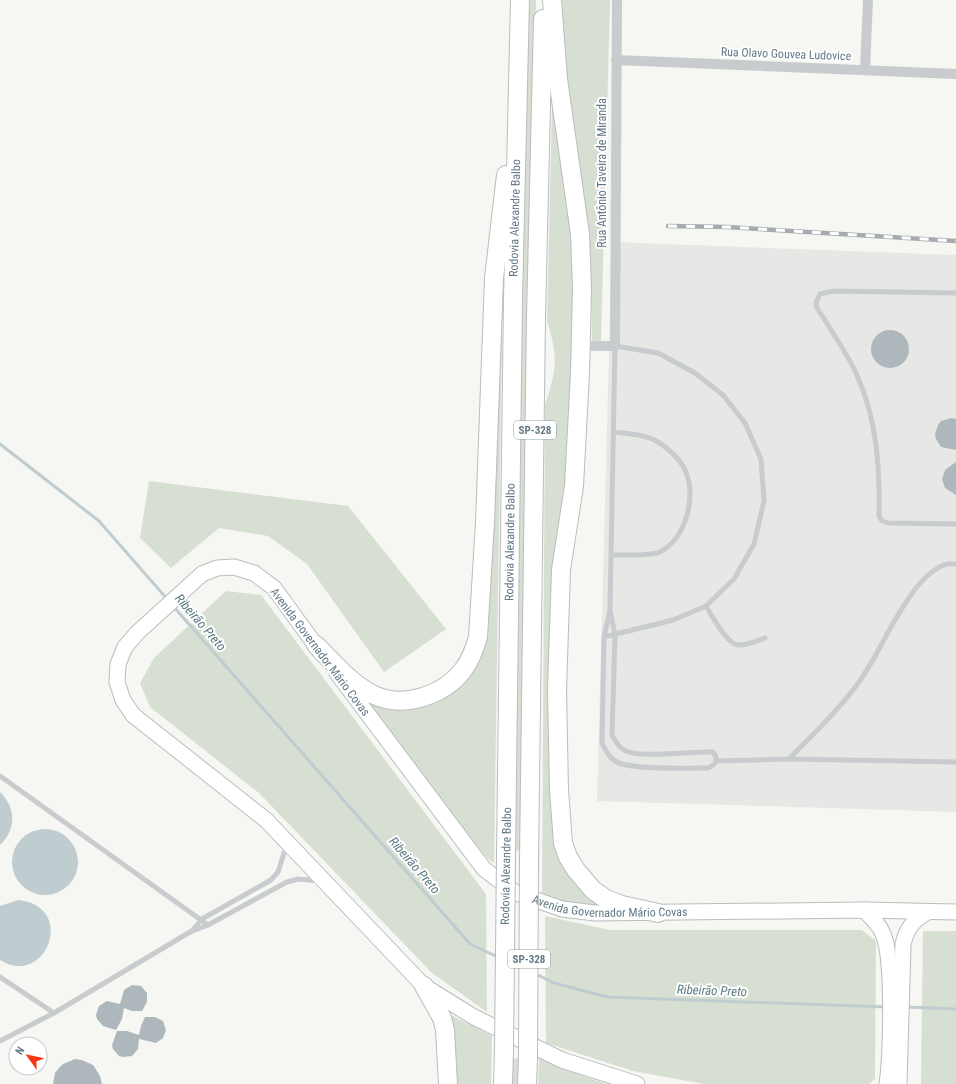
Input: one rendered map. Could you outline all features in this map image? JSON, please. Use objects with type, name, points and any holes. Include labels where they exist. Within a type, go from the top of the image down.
[{"type":"highway","name":"Rodovia Alexandre Balbo","points":[[503,1084],[513,306],[520,0]]},
{"type":"highway","name":"Rodovia Alexandre Balbo","points":[[527,1084],[536,317],[543,0]]},
{"type":"highway","points":[[552,0],[558,79],[581,241],[582,289],[581,346],[574,486],[561,578],[557,690],[559,790],[563,843],[568,857],[576,870],[593,890],[606,899],[622,905],[658,913]]},
{"type":"highway","points":[[316,645],[354,683],[375,695],[399,700],[424,697],[446,687],[463,670],[475,648],[478,637],[485,522],[494,278],[519,63]]},
{"type":"highway","points":[[424,986],[442,1018],[445,1030],[448,1084]]},
{"type":"main road","name":"Avenida Governador Mário Covas","points":[[637,1084],[562,1060],[474,1017],[424,986],[266,820],[133,715],[123,700],[117,682],[118,664],[125,647],[137,633],[202,574],[217,568],[234,567],[254,573],[274,588],[484,869],[516,892],[562,909],[595,913],[864,910],[956,912]]},
{"type":"main road","points":[[864,910],[876,921],[884,935],[896,981]]},
{"type":"main road","points":[[900,1084],[895,1034],[896,981],[902,944],[906,932],[917,917],[928,912]]},
{"type":"main road","points":[[887,1084],[895,1034]]},
{"type":"street","name":"Rua Antônio Taveira de Miranda","points":[[615,346],[617,0]]},
{"type":"street","points":[[865,70],[868,0]]},
{"type":"street","name":"Rua Olavo Gouvea Ludovice","points":[[616,60],[956,74]]},
{"type":"street","points":[[581,346],[615,346]]},
{"type":"lane","points":[[956,293],[834,291],[820,294],[816,302],[817,308],[842,346],[857,375],[871,417],[878,460],[879,516],[882,521],[888,523],[956,524]]},
{"type":"lane","points":[[604,637],[614,635],[673,620],[706,606],[734,579],[754,544],[764,501],[761,459],[745,423],[723,395],[695,373],[658,353],[615,346],[610,610],[614,635],[612,735],[617,744],[626,751],[638,754],[713,752],[717,761]]},
{"type":"lane","points":[[611,555],[658,553],[666,548],[683,527],[689,496],[685,470],[678,459],[668,450],[658,442],[646,437],[613,432]]},
{"type":"lane","points":[[789,759],[837,710],[860,682],[916,587],[931,572],[945,564],[956,564]]},
{"type":"lane","points":[[706,606],[728,640],[734,645],[740,646],[765,638]]},
{"type":"lane","points":[[610,610],[604,637],[602,743],[608,755],[617,763],[630,766],[708,768],[713,766],[717,761],[789,759],[956,762]]},
{"type":"lane","points":[[0,776],[208,925]]},
{"type":"lane","points":[[190,932],[202,920],[271,880],[278,872],[287,842]]},
{"type":"lane","points":[[0,1041],[54,1013],[190,932],[208,925],[287,882],[298,879],[324,882]]},
{"type":"lane","points":[[0,977],[54,1013]]},
{"type":"shaded area","points":[[525,0],[536,0],[522,852],[513,850]]},
{"type":"shaded area","points":[[560,0],[610,0],[601,342],[593,342],[592,339],[591,273],[588,237],[570,120]]},
{"type":"shaded area","points":[[552,109],[555,109],[575,268],[554,832],[603,907],[568,903],[542,897],[545,405],[552,382],[555,363],[551,333],[547,321]]},
{"type":"shaded area","points":[[612,242],[956,255],[956,812],[597,801]]},
{"type":"shaded area","points":[[503,264],[494,863],[487,858],[477,846],[474,847],[371,705],[403,709],[422,707],[447,697],[457,689],[474,668],[485,644]]},
{"type":"shaded area","points":[[149,481],[348,506],[446,629],[384,672],[307,564],[268,536],[219,528],[171,568],[140,538]]},
{"type":"shaded area","points":[[226,591],[261,595],[486,894],[487,1012],[432,973],[259,793],[150,707],[140,683],[154,658]]},
{"type":"shaded area","points":[[0,792],[5,798],[12,812],[12,825],[6,839],[0,845]]},
{"type":"shaded area","points":[[45,829],[58,832],[68,839],[75,849],[78,862],[75,875],[68,885],[58,892],[45,895],[32,892],[22,885],[15,875],[12,862],[15,849],[22,839],[32,832]]},
{"type":"shaded area","points":[[18,900],[36,905],[47,916],[51,929],[49,943],[42,955],[31,964],[16,966],[0,960],[0,906]]},
{"type":"shaded area","points":[[545,916],[610,930],[862,930],[876,941],[875,1079],[869,1084],[704,1084],[633,1071],[546,1043]]},
{"type":"shaded area","points":[[923,931],[956,931],[956,1084],[921,1084]]},
{"type":"shaded area","points":[[451,1015],[492,1036],[491,1084],[454,1084],[450,1027]]},
{"type":"shaded area","points":[[510,1058],[522,1059],[521,1084],[510,1084]]},
{"type":"shaded area","points":[[539,1058],[558,1067],[606,1084],[538,1084]]},
{"type":"building","points":[[886,330],[894,330],[904,335],[908,342],[908,356],[904,363],[894,368],[886,368],[876,363],[874,360],[871,353],[871,345],[876,335],[879,333]]},
{"type":"building","points":[[951,418],[956,419],[956,450],[941,447],[935,434],[941,421]]},
{"type":"building","points":[[956,462],[956,495],[945,488],[942,479],[945,470]]},
{"type":"building","points":[[132,985],[141,986],[147,993],[147,1002],[142,1011],[132,1011],[124,1008],[122,1019],[116,1030],[103,1026],[97,1019],[96,1015],[99,1006],[107,1001],[120,1004],[124,990]]},
{"type":"building","points":[[145,1017],[155,1017],[163,1021],[166,1030],[163,1038],[156,1043],[139,1039],[138,1049],[132,1056],[119,1056],[113,1049],[112,1045],[117,1031],[127,1031],[139,1035]]},
{"type":"building","points":[[75,1059],[82,1060],[93,1065],[100,1076],[102,1084],[53,1084],[55,1073],[59,1068],[63,1064]]},
{"type":"waterway","name":"Ribeirão Preto","points":[[0,444],[99,521],[168,600]]},
{"type":"waterway","name":"Ribeirão Preto","points":[[173,606],[470,944],[498,957]]},
{"type":"waterway","name":"Ribeirão Preto","points":[[510,962],[522,967]]},
{"type":"waterway","name":"Ribeirão Preto","points":[[534,973],[554,983],[607,997],[886,1007]]},
{"type":"waterway","name":"Ribeirão Preto","points":[[906,1007],[956,1009]]},
{"type":"railway","points":[[668,226],[727,227],[956,241]]}]
